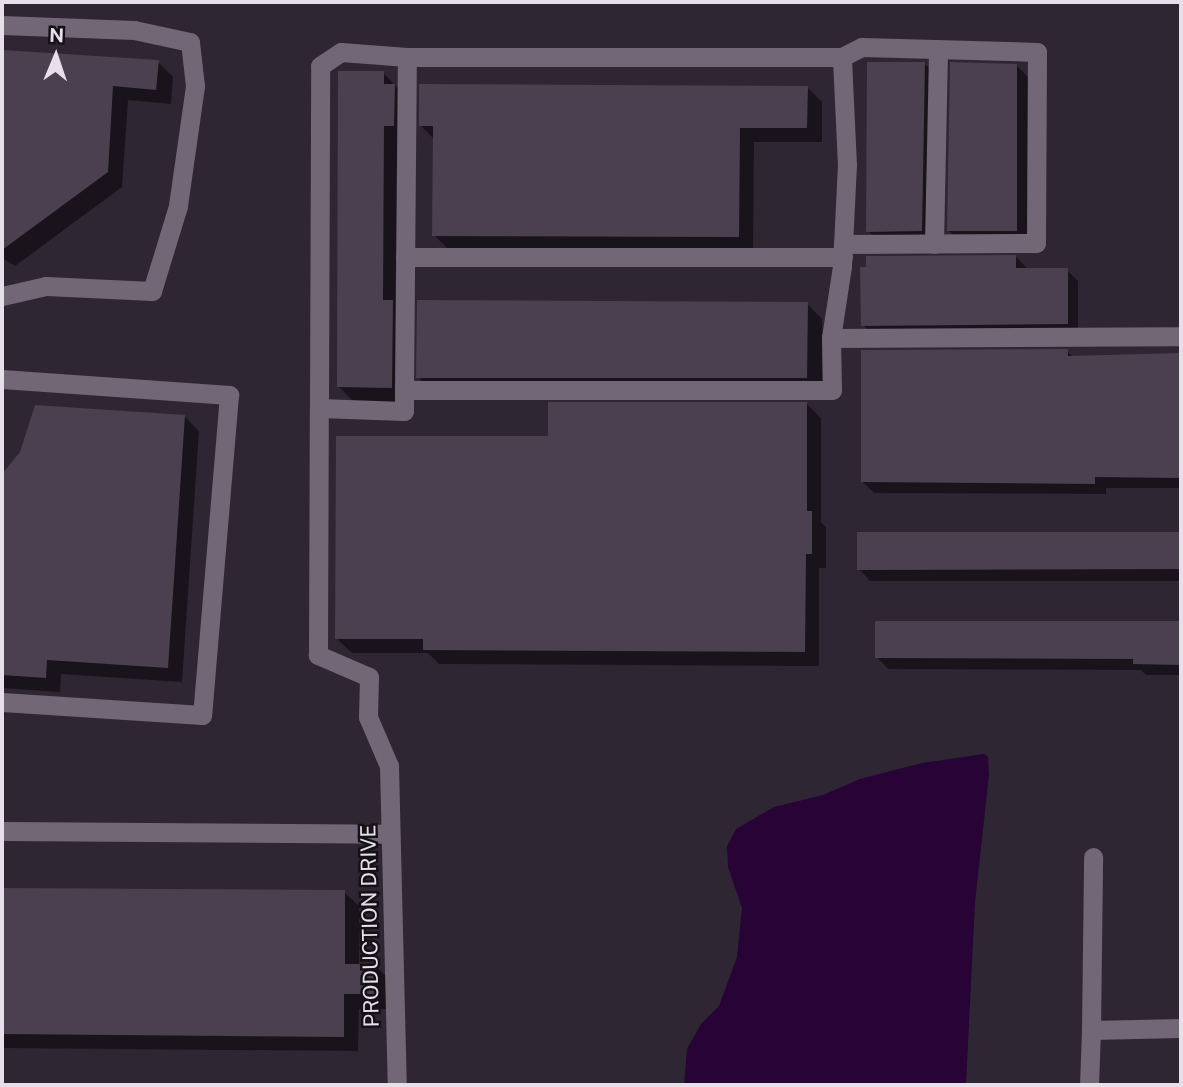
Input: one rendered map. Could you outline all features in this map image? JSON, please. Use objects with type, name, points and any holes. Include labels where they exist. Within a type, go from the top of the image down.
[{"type":"street","points":[[2,25],[134,30],[190,43],[195,86],[178,205],[152,291],[46,286],[2,296]]},
{"type":"street","points":[[405,257],[843,251],[934,244],[1036,243],[1037,52],[862,47],[842,57],[407,57],[341,52],[320,66],[319,408],[404,411],[405,257],[407,57]]},
{"type":"street","points":[[934,244],[938,49]]},
{"type":"street","points":[[404,390],[832,390],[831,338],[843,251],[847,165],[842,57]]},
{"type":"street","points":[[831,338],[1181,336]]},
{"type":"street","points":[[2,379],[229,396],[202,715],[2,702]]},
{"type":"street","name":"PRODUCTION DRIVE","points":[[319,408],[318,655],[369,677],[368,717],[389,765],[397,1085]]},
{"type":"street","points":[[2,831],[390,834]]},
{"type":"street","points":[[1089,1085],[1093,857]]},
{"type":"street","points":[[1091,1030],[1181,1028]]},
{"type":"shaded area","points":[[984,754],[988,757],[989,775],[975,902],[966,1085],[684,1085],[687,1049],[701,1024],[719,1006],[737,957],[742,908],[728,867],[727,846],[736,829],[774,807],[823,795],[860,779],[922,763]]},
{"type":"building","points":[[2,50],[159,60],[156,90],[113,86],[108,172],[2,250]]},
{"type":"building","points":[[867,62],[925,62],[922,231],[866,232]]},
{"type":"building","points":[[950,62],[1017,64],[1017,231],[947,231]]},
{"type":"building","points":[[338,71],[384,71],[384,84],[395,84],[394,126],[384,126],[383,300],[393,300],[392,388],[337,387]]},
{"type":"building","points":[[419,84],[808,86],[807,128],[740,128],[739,237],[432,236],[433,126],[419,126]]},
{"type":"building","points":[[1016,255],[1016,268],[1068,268],[1068,324],[861,326],[860,267],[866,267],[866,256]]},
{"type":"building","points":[[417,300],[808,302],[807,378],[416,378]]},
{"type":"building","points":[[1068,349],[1068,356],[1181,353],[1181,478],[1095,477],[1095,484],[861,482],[861,350]]},
{"type":"building","points":[[548,402],[807,402],[807,511],[812,511],[812,554],[806,554],[805,652],[423,650],[423,639],[335,639],[336,436],[548,436]]},
{"type":"building","points":[[35,405],[185,415],[168,668],[47,660],[46,678],[2,675],[2,474],[20,452]]},
{"type":"building","points":[[857,532],[1181,532],[1181,569],[857,570]]},
{"type":"building","points":[[875,621],[1181,621],[1181,665],[1133,664],[1133,659],[875,658]]},
{"type":"building","points":[[2,888],[345,890],[345,964],[376,964],[376,994],[344,994],[344,1037],[2,1034]]}]
